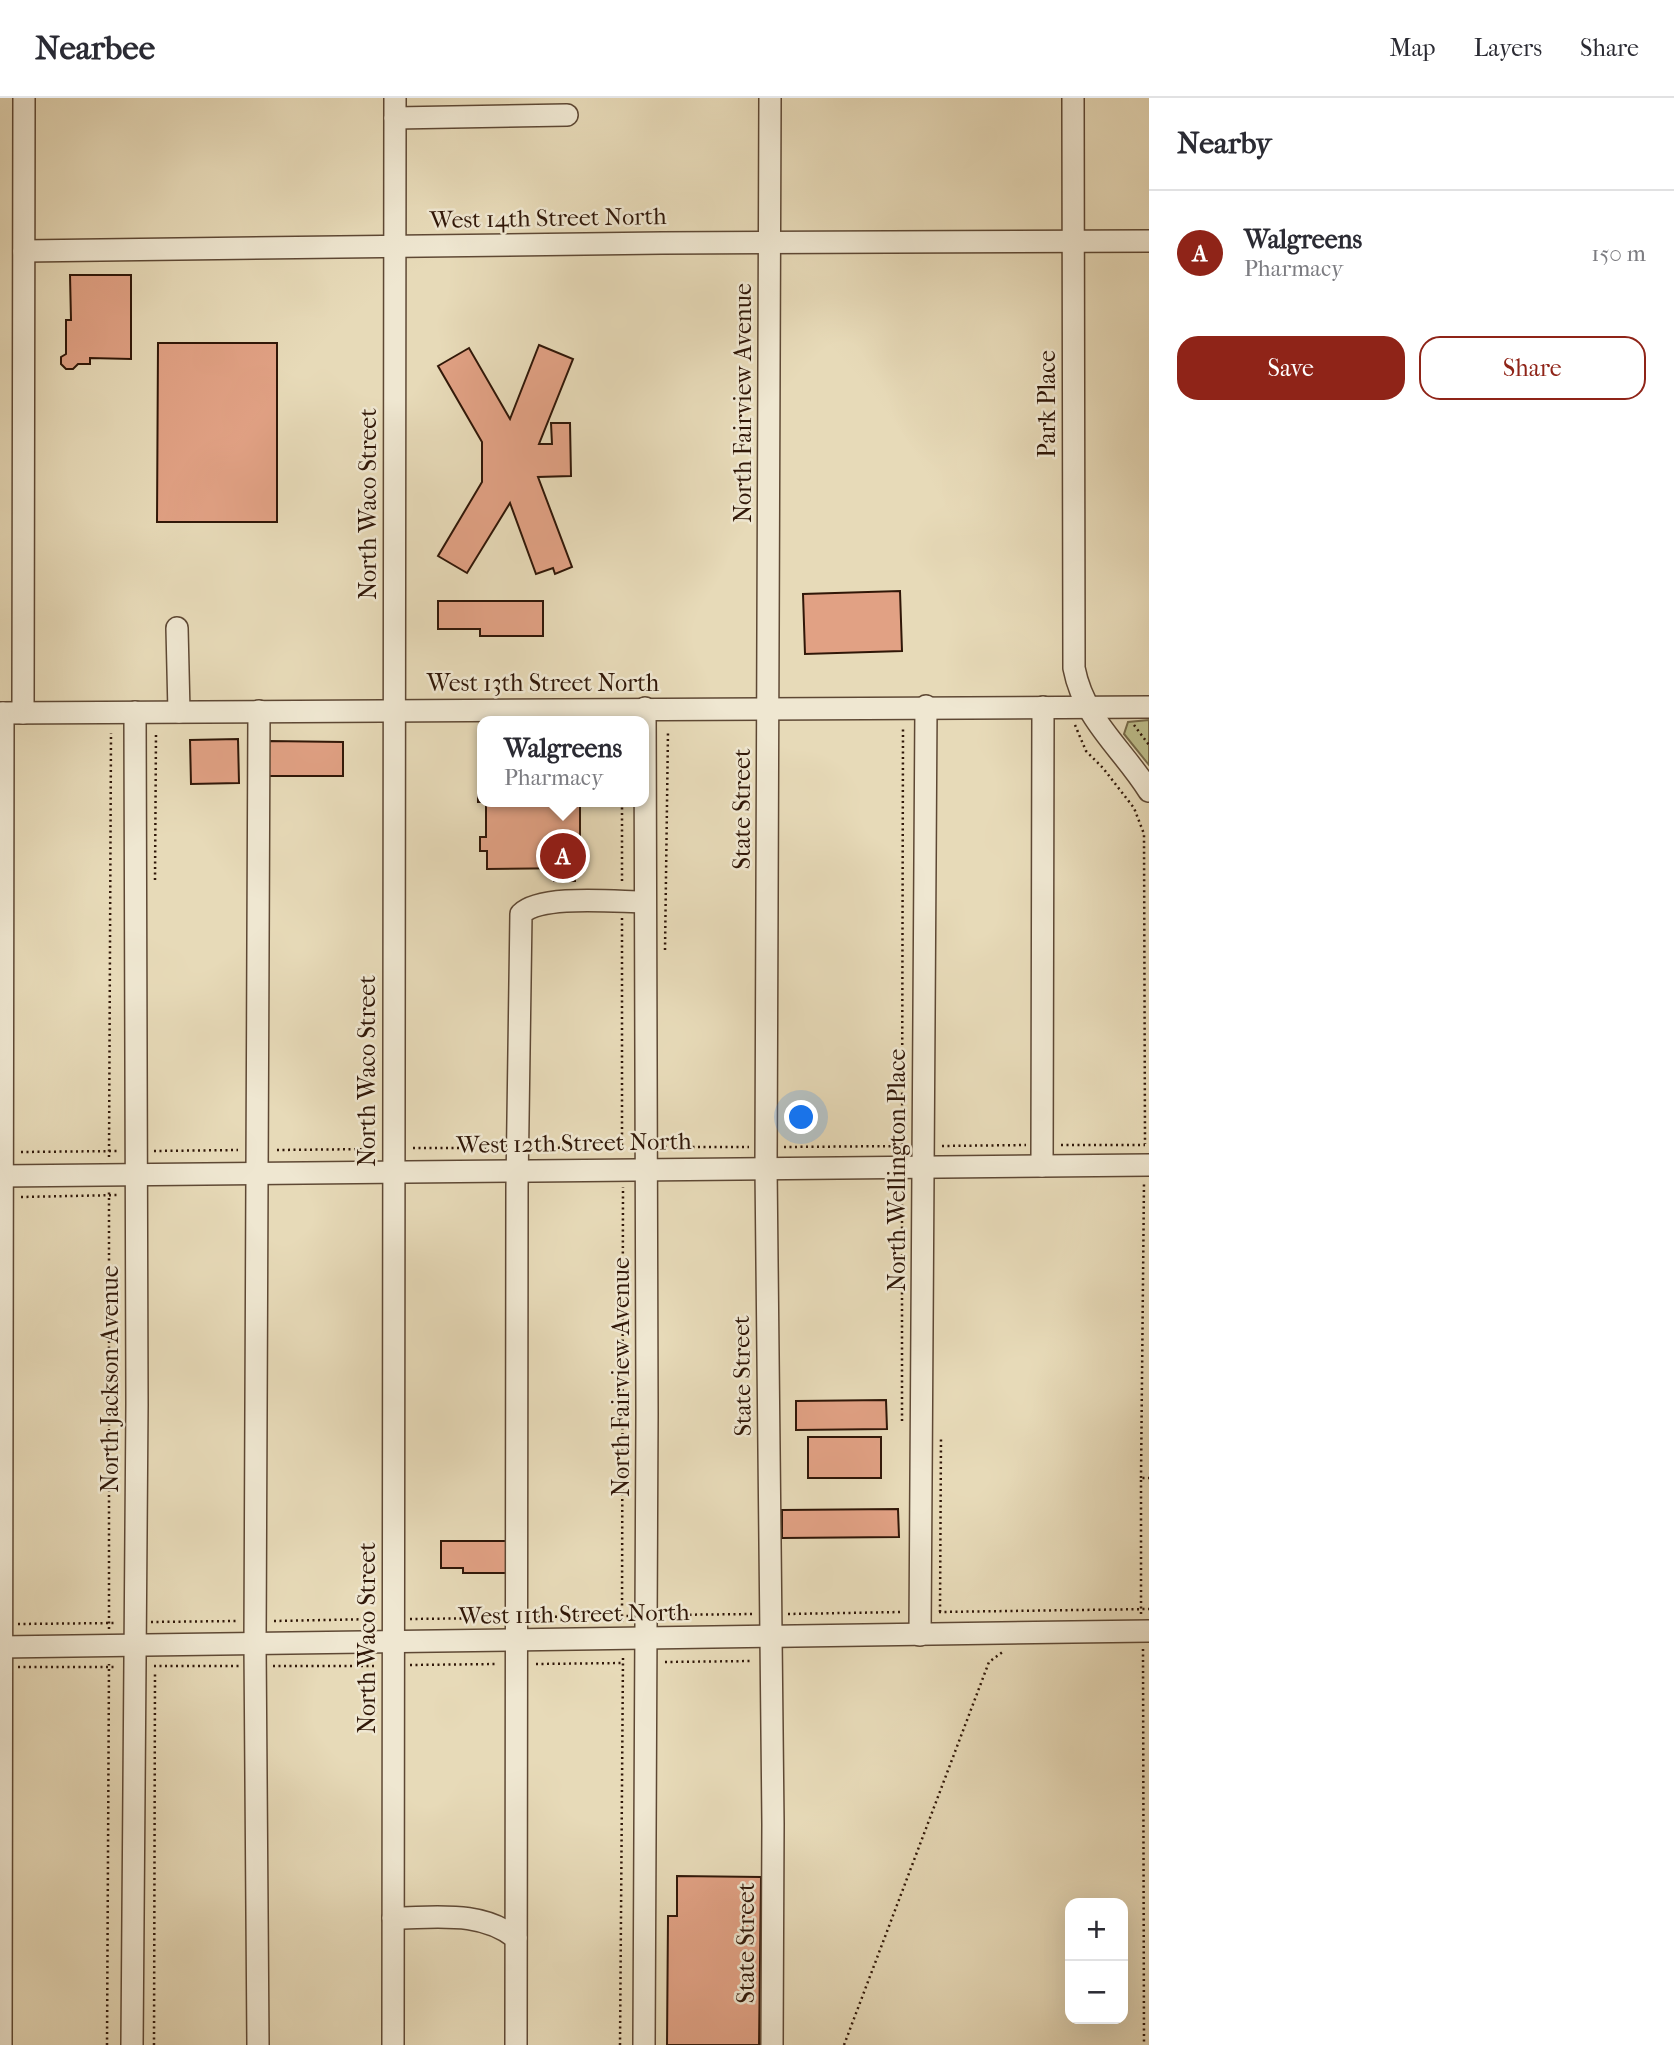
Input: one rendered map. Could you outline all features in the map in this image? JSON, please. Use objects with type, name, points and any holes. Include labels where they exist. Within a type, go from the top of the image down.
[{"type":"street","points":[[1,2045],[1,1176],[8,713],[24,251],[24,98]]},
{"type":"street","name":"North Fairview Avenue","points":[[769,707],[770,98]]},
{"type":"street","name":"Park Place","points":[[1073,98],[1074,668],[1080,716]]},
{"type":"street","points":[[395,108],[567,115]]},
{"type":"street","name":"North Waco Street","points":[[393,2045],[395,108]]},
{"type":"street","name":"West 14th Street North","points":[[24,251],[770,242],[1149,241]]},
{"type":"street","points":[[177,628],[179,712]]},
{"type":"street","name":"West 13th Street North","points":[[8,713],[926,706],[1043,707],[1080,716],[1149,707]]},
{"type":"street","name":"North Wellington Place","points":[[920,1635],[926,706]]},
{"type":"street","name":"State Street","points":[[769,707],[766,1157],[772,1637],[772,2045]]},
{"type":"street","points":[[1042,1156],[1043,707]]},
{"type":"street","name":"North Fairview Avenue","points":[[645,708],[645,716]]},
{"type":"street","points":[[258,2045],[255,1644],[259,711]]},
{"type":"street","name":"North Jackson Avenue","points":[[132,2045],[135,1656],[135,712]]},
{"type":"street","points":[[1080,716],[1132,764],[1149,791]]},
{"type":"street","name":"North Fairview Avenue","points":[[644,2045],[646,807]]},
{"type":"street","points":[[516,2045],[517,1148],[521,914],[529,907],[583,901],[646,902]]},
{"type":"street","name":"West 12th Street North","points":[[1,1176],[517,1170],[622,1158],[1146,1158]]},
{"type":"street","name":"West 11th Street North","points":[[0,1647],[135,1656],[255,1644],[1145,1631]]},
{"type":"street","points":[[393,1918],[476,1918],[504,1929],[516,1938]]},
{"type":"path","points":[[1080,716],[1086,751],[1103,768],[1133,808],[1144,834],[1144,2045]]},
{"type":"path","points":[[1133,724],[1149,745]]},
{"type":"path","points":[[107,2045],[111,733]]},
{"type":"path","points":[[620,2045],[622,807]]},
{"type":"path","points":[[2,1152],[517,1148],[622,1158],[1146,1158]]},
{"type":"path","points":[[1142,1478],[1149,1478]]},
{"type":"path","points":[[1,1625],[1149,1609]]},
{"type":"path","points":[[1,1667],[109,1656],[256,1666],[367,1666]]},
{"type":"path","points":[[844,2045],[989,1662]]},
{"type":"green space","points":[[1149,720],[1149,765],[1124,734],[1128,722]]},
{"type":"building","points":[[70,275],[131,275],[131,359],[90,358],[90,364],[78,364],[73,369],[66,369],[61,364],[61,357],[66,354],[66,320],[71,320]]},
{"type":"building","points":[[158,343],[277,343],[277,522],[157,522]]},
{"type":"building","points":[[539,345],[573,359],[539,444],[552,444],[551,423],[570,423],[571,476],[538,477],[572,567],[555,574],[553,568],[536,574],[510,503],[467,573],[438,556],[482,482],[482,442],[438,366],[469,348],[510,419]]},
{"type":"building","points":[[900,591],[902,651],[805,654],[803,594]]},
{"type":"building","points":[[438,601],[543,601],[543,636],[480,636],[480,629],[438,629]]},
{"type":"building","points":[[238,739],[239,783],[191,784],[190,740]]},
{"type":"building","points":[[269,741],[343,742],[343,776],[269,776]]},
{"type":"building","points":[[486,807],[580,807],[580,868],[487,869],[487,851],[480,851],[480,837],[486,837]]},
{"type":"building","points":[[554,868],[575,868],[575,881],[554,881]]},
{"type":"building","points":[[886,1400],[887,1429],[796,1430],[796,1401]]},
{"type":"building","points":[[808,1437],[881,1437],[881,1478],[808,1478]]},
{"type":"building","points":[[898,1509],[899,1537],[782,1538],[782,1510]]},
{"type":"building","points":[[441,1541],[510,1541],[510,1573],[463,1573],[463,1568],[441,1568]]},
{"type":"building","points":[[677,1876],[761,1877],[759,2045],[667,2045],[668,1916],[677,1916]]},
{"type":"place","name":"Walgreens","points":[[563,856]]}]
